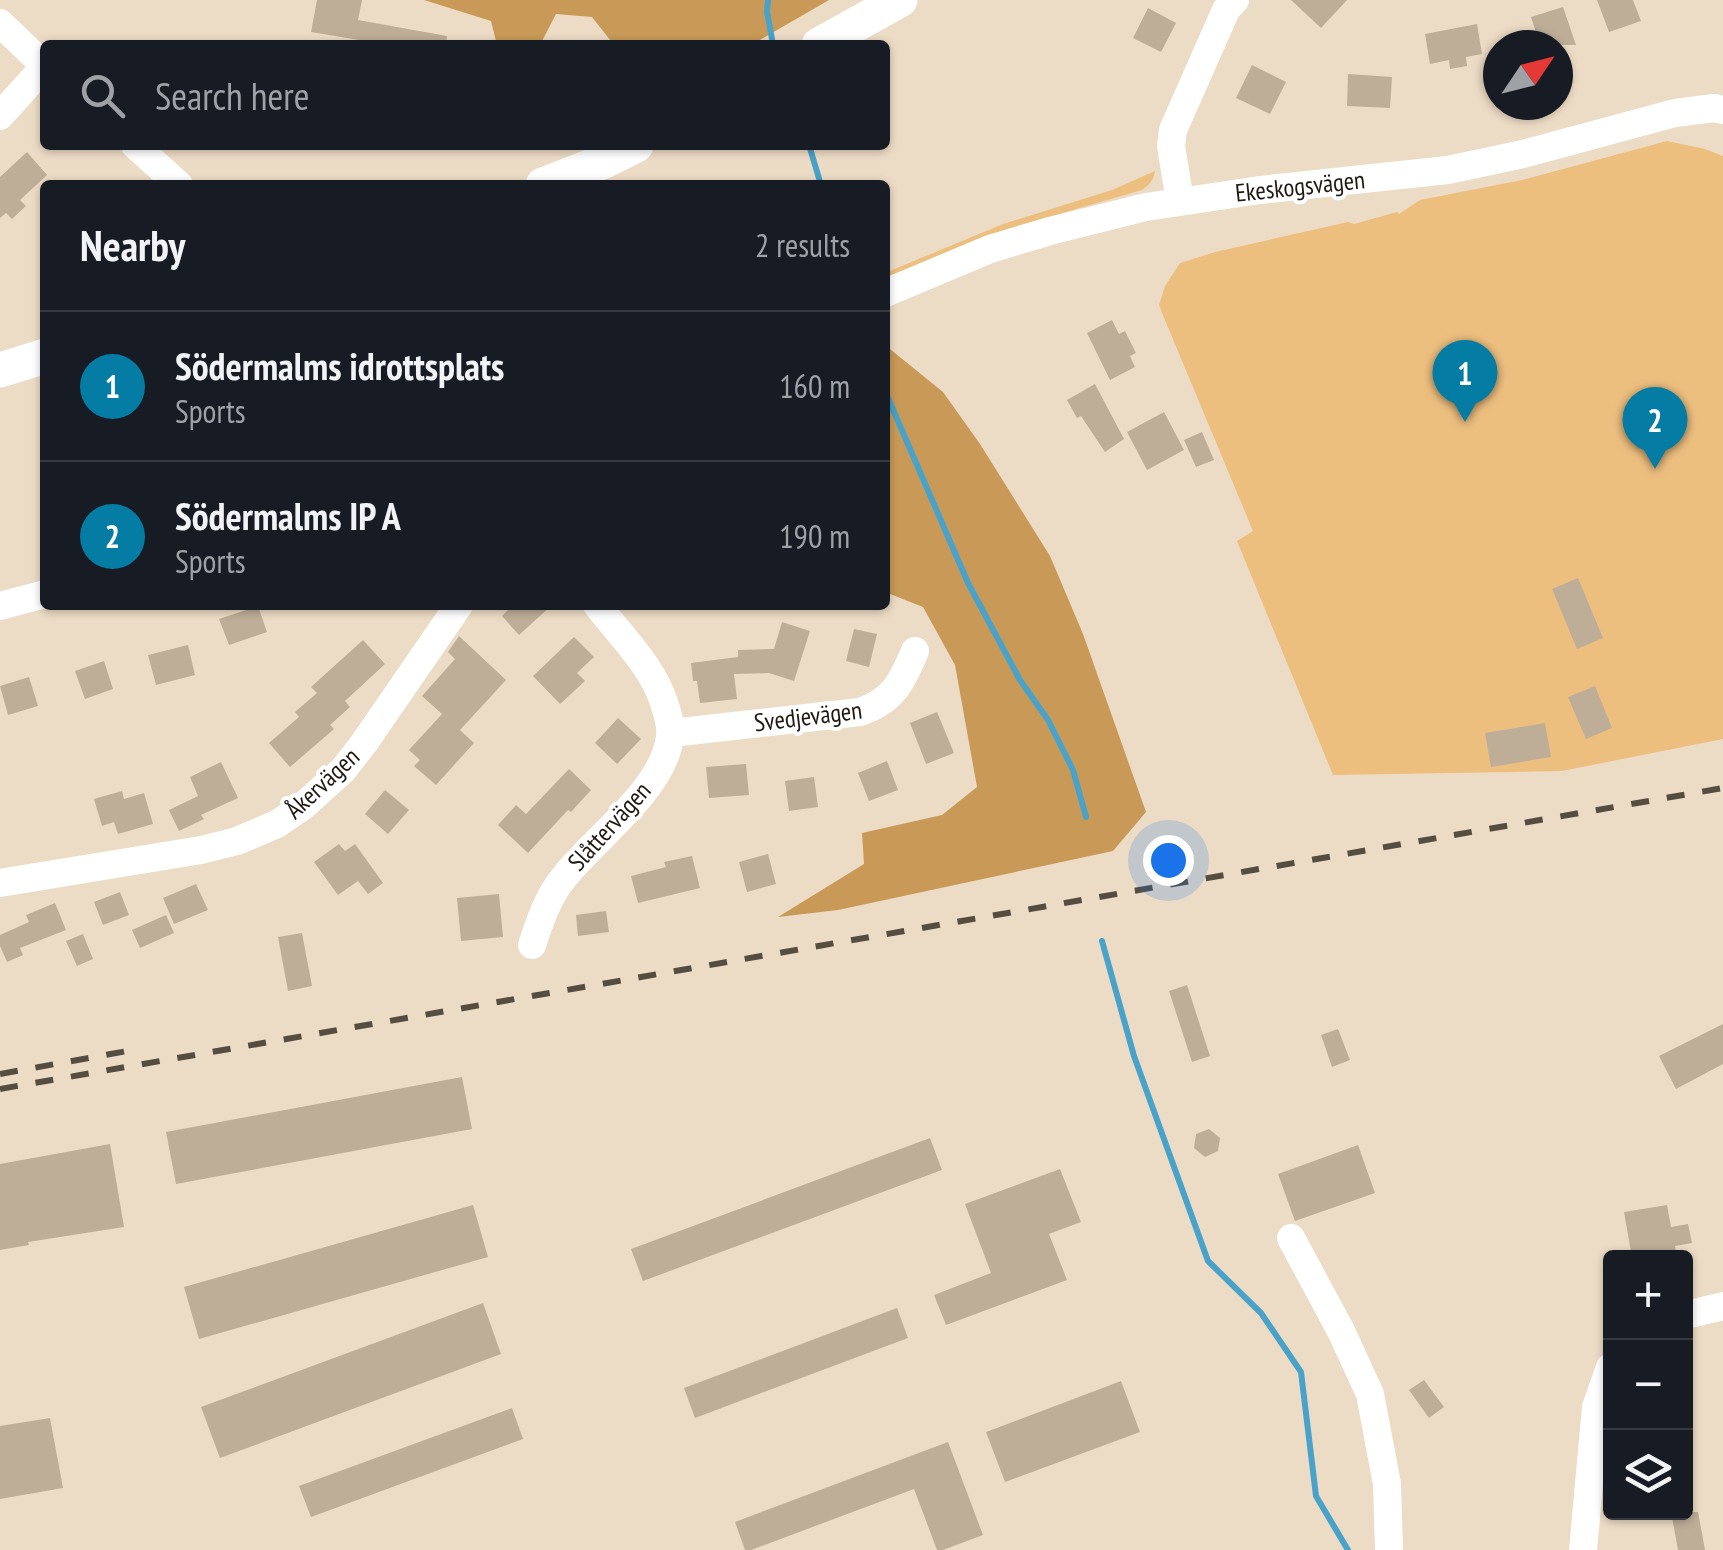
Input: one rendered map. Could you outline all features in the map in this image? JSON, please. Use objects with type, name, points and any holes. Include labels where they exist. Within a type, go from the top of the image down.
[{"type":"main road","points":[[829,40],[900,0]]},
{"type":"main road","points":[[557,180],[626,150]]},
{"type":"main road","points":[[0,370],[40,358]]},
{"type":"street","points":[[1180,201],[1171,146],[1173,130],[1222,17],[1236,0]]},
{"type":"street","points":[[0,23],[40,61]]},
{"type":"street","points":[[0,116],[40,72]]},
{"type":"street","name":"Ekeskogsvägen","points":[[890,291],[990,249],[1101,218],[1180,201],[1448,170],[1676,114],[1723,110]]},
{"type":"street","points":[[140,150],[174,180]]},
{"type":"street","points":[[0,606],[40,595]]},
{"type":"street","name":"Åkervägen","points":[[0,883],[219,846],[277,824],[302,807],[350,761],[456,610]]},
{"type":"street","points":[[601,610],[650,673],[671,732]]},
{"type":"street","name":"Svedjevägen","points":[[671,732],[860,712],[881,705],[895,690],[914,651]]},
{"type":"street","name":"Slåttervägen","points":[[532,946],[555,891],[647,786],[662,762],[671,732]]},
{"type":"street","points":[[1292,1238],[1370,1394],[1387,1484],[1389,1550]]},
{"type":"street","points":[[1693,1313],[1723,1306]]},
{"type":"street","points":[[1584,1550],[1596,1407],[1603,1387]]},
{"type":"shaded area","points":[[424,0],[829,0],[760,40],[610,40],[592,17],[556,14],[543,40],[496,40],[491,21]]},
{"type":"shaded area","points":[[1667,141],[1723,156],[1723,739],[1562,771],[1333,775],[1237,541],[1253,531],[1159,305],[1165,286],[1180,263],[1215,252],[1399,214],[1420,200],[1522,180]]},
{"type":"shaded area","points":[[1155,171],[1142,190],[1007,229],[890,276],[890,271],[1003,224],[1112,190]]},
{"type":"shaded area","points":[[890,349],[943,392],[1050,556],[1083,634],[1146,812],[1113,851],[838,910],[778,917],[864,864],[862,833],[942,815],[977,787],[955,665],[923,607],[890,594]]},
{"type":"building","points":[[317,0],[362,0],[358,20],[447,36],[447,40],[359,40],[311,32]]},
{"type":"building","points":[[1291,0],[1347,0],[1321,28]]},
{"type":"building","points":[[1597,0],[1633,0],[1641,21],[1609,32]]},
{"type":"building","points":[[1563,7],[1571,30],[1535,30],[1531,17]]},
{"type":"building","points":[[1148,8],[1176,23],[1161,52],[1133,38]]},
{"type":"building","points":[[1477,24],[1482,54],[1466,57],[1467,66],[1450,69],[1449,60],[1430,64],[1425,34]]},
{"type":"building","points":[[1252,65],[1286,82],[1270,114],[1236,98]]},
{"type":"building","points":[[1348,74],[1392,77],[1390,108],[1347,106]]},
{"type":"building","points":[[27,152],[47,175],[20,200],[26,206],[12,219],[6,213],[0,218],[0,177]]},
{"type":"building","points":[[1112,320],[1119,334],[1125,331],[1136,353],[1130,356],[1135,367],[1110,380],[1087,333]]},
{"type":"building","points":[[1095,384],[1124,439],[1105,452],[1067,400]]},
{"type":"building","points":[[1164,412],[1184,450],[1147,470],[1127,432]]},
{"type":"building","points":[[1202,432],[1214,460],[1196,467],[1184,440]]},
{"type":"building","points":[[1578,578],[1603,638],[1577,649],[1552,589]]},
{"type":"building","points":[[259,610],[267,632],[229,645],[219,619]]},
{"type":"building","points":[[508,610],[546,610],[519,635],[502,616]]},
{"type":"building","points":[[782,622],[810,631],[794,681],[769,673],[734,674],[737,699],[700,703],[691,663],[738,657],[738,650],[774,649]]},
{"type":"building","points":[[854,629],[877,634],[869,667],[846,661]]},
{"type":"building","points":[[459,636],[506,680],[460,730],[474,743],[436,785],[414,766],[420,760],[409,750],[442,714],[422,696],[455,659],[448,652]]},
{"type":"building","points":[[574,637],[594,657],[577,673],[585,681],[560,704],[533,676]]},
{"type":"building","points":[[363,640],[385,664],[345,701],[350,707],[330,725],[334,729],[290,767],[269,743],[299,717],[295,712],[317,693],[311,687]]},
{"type":"building","points":[[188,645],[195,675],[156,685],[148,655]]},
{"type":"building","points":[[104,661],[113,689],[85,699],[75,671]]},
{"type":"building","points":[[29,677],[38,706],[8,715],[0,686]]},
{"type":"building","points":[[1595,686],[1612,728],[1586,739],[1568,697]]},
{"type":"building","points":[[937,712],[954,753],[926,764],[910,723]]},
{"type":"building","points":[[618,718],[641,739],[617,764],[595,743]]},
{"type":"building","points":[[1545,723],[1551,757],[1491,767],[1485,733]]},
{"type":"building","points":[[887,761],[898,790],[869,801],[858,773]]},
{"type":"building","points":[[221,762],[238,798],[201,815],[204,819],[179,831],[169,810],[198,796],[190,777]]},
{"type":"building","points":[[746,764],[749,795],[709,798],[706,767]]},
{"type":"building","points":[[569,769],[591,790],[528,853],[498,825],[516,805],[526,814]]},
{"type":"building","points":[[814,777],[818,807],[789,811],[785,781]]},
{"type":"building","points":[[385,790],[409,810],[388,834],[365,814]]},
{"type":"building","points":[[122,791],[124,799],[144,793],[153,824],[118,834],[114,822],[102,826],[94,799]]},
{"type":"building","points":[[339,844],[345,851],[355,844],[383,883],[368,894],[358,881],[338,895],[314,862]]},
{"type":"building","points":[[768,854],[776,884],[747,892],[739,862]]},
{"type":"building","points":[[692,856],[700,888],[638,903],[631,876],[666,867],[664,862]]},
{"type":"building","points":[[196,884],[208,910],[174,924],[163,898]]},
{"type":"building","points":[[120,892],[129,915],[103,925],[94,902]]},
{"type":"building","points":[[499,894],[503,937],[461,941],[457,898]]},
{"type":"building","points":[[55,903],[66,930],[20,948],[23,955],[7,962],[0,935],[29,922],[26,915]]},
{"type":"building","points":[[606,911],[609,932],[578,936],[576,915]]},
{"type":"building","points":[[166,915],[174,933],[140,948],[132,930]]},
{"type":"building","points":[[302,933],[312,986],[288,991],[278,937]]},
{"type":"building","points":[[83,934],[93,959],[77,966],[66,941]]},
{"type":"building","points":[[1187,985],[1210,1056],[1192,1062],[1169,991]]},
{"type":"building","points":[[1723,1024],[1723,1064],[1676,1089],[1659,1056]]},
{"type":"building","points":[[1338,1029],[1350,1060],[1332,1067],[1321,1035]]},
{"type":"building","points":[[462,1077],[472,1129],[176,1184],[166,1132]]},
{"type":"building","points":[[1209,1129],[1220,1138],[1218,1151],[1205,1157],[1194,1148],[1196,1134]]},
{"type":"building","points":[[930,1138],[942,1170],[643,1281],[631,1249]]},
{"type":"building","points":[[110,1144],[124,1227],[0,1250],[0,1164]]},
{"type":"building","points":[[1358,1145],[1375,1193],[1295,1221],[1278,1174]]},
{"type":"building","points":[[1060,1169],[1081,1222],[1049,1234],[1067,1280],[946,1325],[934,1295],[991,1273],[965,1204]]},
{"type":"building","points":[[473,1205],[488,1257],[199,1339],[184,1287]]},
{"type":"building","points":[[1667,1205],[1671,1227],[1688,1224],[1692,1243],[1675,1246],[1676,1250],[1631,1250],[1624,1212]]},
{"type":"building","points":[[483,1303],[501,1354],[220,1458],[201,1407]]},
{"type":"building","points":[[897,1308],[908,1338],[695,1418],[684,1388]]},
{"type":"building","points":[[1424,1380],[1444,1407],[1429,1418],[1409,1390]]},
{"type":"building","points":[[1121,1381],[1140,1432],[1005,1482],[986,1432]]},
{"type":"building","points":[[512,1408],[523,1439],[311,1517],[299,1486]]},
{"type":"building","points":[[50,1418],[63,1488],[0,1499],[0,1426]]},
{"type":"building","points":[[948,1442],[983,1535],[937,1550],[914,1489],[745,1550],[735,1522]]},
{"type":"building","points":[[1693,1512],[1698,1512],[1705,1550],[1678,1550],[1672,1520],[1693,1520]]},
{"type":"waterway","points":[[768,0],[772,39]]},
{"type":"waterway","points":[[810,150],[820,180]]},
{"type":"waterway","points":[[890,403],[968,583],[1073,770],[1086,817]]},
{"type":"waterway","points":[[1102,941],[1134,1056],[1208,1261],[1261,1313],[1301,1372],[1316,1496],[1348,1550]]},
{"type":"railway","points":[[0,1089],[1723,788]]},
{"type":"railway","points":[[0,1074],[133,1050]]},
{"type":"place","name":"Södermalms idrottsplats","points":[[1465,422]]},
{"type":"place","name":"Södermalms IP A","points":[[1655,469]]}]
